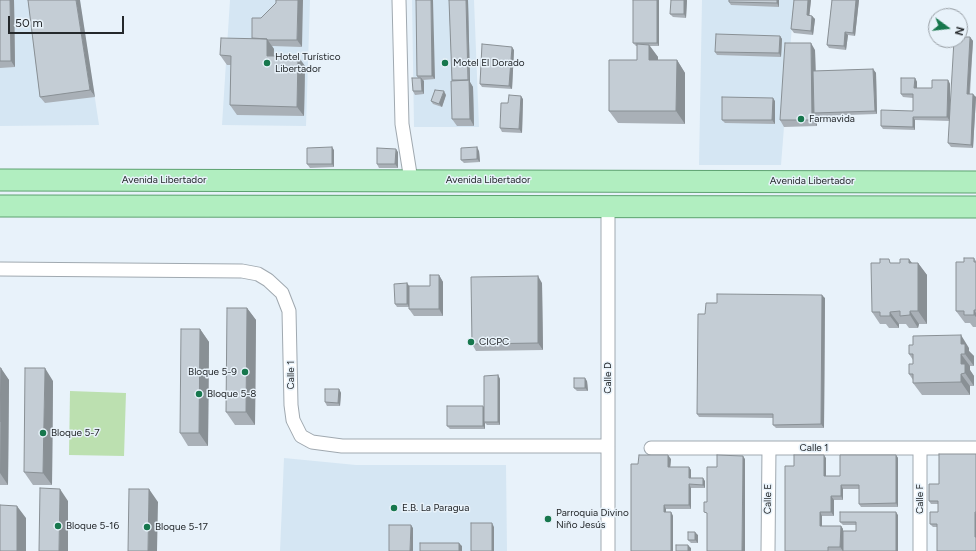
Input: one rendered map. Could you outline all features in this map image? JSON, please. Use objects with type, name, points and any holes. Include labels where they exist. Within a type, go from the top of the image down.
[{"type":"main road","name":"Avenida Libertador","points":[[0,180],[608,180],[976,182]]},
{"type":"main road","points":[[608,180],[608,206]]},
{"type":"main road","points":[[0,206],[608,206],[976,208]]},
{"type":"street","points":[[399,0],[402,124],[411,180]]},
{"type":"street","name":"Calle D","points":[[608,206],[608,551]]},
{"type":"street","name":"Calle 1","points":[[0,269],[242,271],[258,274],[268,280],[282,293],[289,311],[293,420],[301,436],[312,442],[342,446],[608,446]]},
{"type":"street","name":"Calle 1","points":[[651,448],[976,448]]},
{"type":"street","name":"Calle E","points":[[768,551],[769,448]]},
{"type":"street","name":"Calle F","points":[[920,448],[920,551]]},
{"type":"shaded area","points":[[0,0],[80,0],[99,125],[0,126]]},
{"type":"shaded area","name":"Hotel Turístico Libertador","points":[[230,0],[310,0],[306,126],[222,125]]},
{"type":"shaded area","name":"Motel El Dorado","points":[[412,0],[474,0],[479,127],[414,127]]},
{"type":"shaded area","points":[[702,0],[794,0],[781,165],[699,165]]},
{"type":"shaded area","name":"E.B. La Paragua","points":[[284,458],[356,465],[506,465],[507,551],[280,551]]},
{"type":"green space","points":[[70,391],[126,393],[124,456],[69,455]]},
{"type":"building","points":[[0,0],[10,0],[11,61],[0,61]]},
{"type":"building","points":[[28,0],[76,0],[90,90],[40,97]]},
{"type":"building","points":[[276,0],[298,0],[297,40],[267,40],[252,38],[252,18],[261,18],[276,3]]},
{"type":"building","points":[[416,0],[431,0],[432,76],[417,76]]},
{"type":"building","points":[[449,0],[466,0],[468,80],[452,80]]},
{"type":"building","points":[[633,0],[657,0],[657,43],[633,43]]},
{"type":"building","points":[[671,0],[684,0],[684,14],[670,14]]},
{"type":"building","points":[[729,0],[777,0],[777,3],[729,2]]},
{"type":"building","points":[[794,0],[808,0],[807,15],[812,16],[811,31],[791,29]]},
{"type":"building","points":[[832,0],[856,0],[853,33],[845,32],[844,46],[827,45]]},
{"type":"building","points":[[716,34],[780,36],[779,53],[715,52]]},
{"type":"building","points":[[968,37],[970,37],[967,94],[973,94],[971,145],[948,143],[954,48],[968,48]]},
{"type":"building","points":[[221,38],[267,39],[267,56],[298,56],[297,107],[230,105],[231,56],[220,55]]},
{"type":"building","points":[[785,43],[811,43],[812,120],[780,120]]},
{"type":"building","points":[[482,44],[512,47],[509,86],[480,84]]},
{"type":"building","points":[[637,44],[649,45],[649,60],[677,60],[676,111],[609,111],[609,60],[637,60]]},
{"type":"building","points":[[873,69],[875,111],[814,113],[813,71]]},
{"type":"building","points":[[412,78],[421,78],[422,91],[413,91]]},
{"type":"building","points":[[901,78],[915,78],[914,88],[932,88],[932,80],[948,80],[947,117],[913,117],[913,127],[881,126],[881,110],[913,111],[913,94],[901,94]]},
{"type":"building","points":[[469,80],[470,119],[452,119],[451,81]]},
{"type":"building","points":[[435,90],[444,91],[439,104],[431,101]]},
{"type":"building","points":[[509,95],[521,96],[519,129],[500,128],[501,103],[508,103]]},
{"type":"building","points":[[722,97],[773,98],[772,120],[722,120]]},
{"type":"building","points":[[332,147],[332,164],[307,164],[307,148]]},
{"type":"building","points":[[477,147],[477,159],[461,160],[461,148]]},
{"type":"building","points":[[377,148],[396,149],[395,164],[377,164]]},
{"type":"building","points":[[964,258],[974,258],[974,262],[976,262],[976,310],[974,310],[974,315],[964,315],[964,311],[956,311],[956,262],[964,262]]},
{"type":"building","points":[[880,259],[889,259],[890,263],[900,263],[900,259],[909,259],[909,263],[918,263],[918,311],[910,311],[910,315],[900,316],[900,311],[890,312],[890,316],[880,316],[880,312],[872,312],[871,263],[880,263]]},
{"type":"building","points":[[430,275],[439,275],[439,309],[409,309],[409,286],[430,286]]},
{"type":"building","points":[[538,276],[538,343],[472,344],[471,277]]},
{"type":"building","points":[[407,283],[407,304],[395,304],[394,284]]},
{"type":"building","points":[[717,294],[822,295],[821,424],[773,425],[773,414],[697,414],[698,314],[705,314],[706,303],[717,303]]},
{"type":"building","points":[[227,308],[247,308],[246,412],[226,412]]},
{"type":"building","points":[[181,329],[200,329],[199,433],[180,433]]},
{"type":"building","points":[[961,335],[961,344],[965,344],[965,354],[961,354],[961,364],[965,364],[965,373],[961,374],[961,382],[913,383],[913,374],[909,374],[909,364],[913,364],[913,354],[909,354],[909,345],[913,345],[913,336]]},
{"type":"building","points":[[0,368],[1,368],[0,422]]},
{"type":"building","points":[[25,368],[45,368],[43,473],[24,472]]},
{"type":"building","points":[[498,375],[498,422],[484,422],[484,376]]},
{"type":"building","points":[[574,378],[585,378],[585,388],[574,388]]},
{"type":"building","points":[[325,389],[339,389],[338,403],[325,402]]},
{"type":"building","points":[[447,406],[483,406],[483,426],[447,426]]},
{"type":"building","points":[[939,454],[976,454],[976,551],[937,551],[937,524],[930,524],[930,512],[938,512],[938,501],[929,501],[929,484],[939,484]]},
{"type":"building","points":[[639,455],[668,455],[668,467],[689,467],[689,478],[703,478],[703,485],[689,484],[689,505],[664,505],[664,512],[671,512],[671,551],[631,551],[631,464],[638,464]]},
{"type":"building","points":[[717,455],[743,456],[742,551],[707,551],[707,513],[704,512],[704,502],[707,502],[707,467],[717,467]]},
{"type":"building","points":[[794,455],[824,455],[824,476],[840,476],[840,455],[896,455],[896,503],[859,504],[859,485],[841,485],[841,496],[831,496],[831,512],[820,512],[820,526],[841,526],[840,547],[828,547],[828,551],[785,551],[785,466],[794,466]]},
{"type":"building","points":[[40,488],[60,489],[59,551],[39,551]]},
{"type":"building","points":[[129,489],[149,489],[148,551],[128,551]]},
{"type":"building","points":[[0,505],[17,506],[17,551],[0,551]]},
{"type":"building","points":[[840,512],[896,512],[896,551],[843,551],[843,531],[856,531],[856,522],[840,522]]},
{"type":"building","points":[[471,523],[492,523],[492,551],[471,551]]},
{"type":"building","points":[[389,525],[411,525],[410,551],[389,551]]},
{"type":"building","points":[[688,532],[695,532],[695,540],[688,540]]},
{"type":"building","points":[[420,543],[459,543],[459,551],[420,551]]},
{"type":"building","points":[[676,545],[688,545],[688,551],[676,551]]},
{"type":"place","name":"Hotel Turístico Libertador","points":[[267,63]]},
{"type":"place","name":"Motel El Dorado","points":[[445,63]]},
{"type":"place","name":"Farmavida","points":[[801,119]]},
{"type":"place","name":"CICPC","points":[[471,342]]},
{"type":"place","name":"Bloque 5-9","points":[[245,372]]},
{"type":"place","name":"Bloque 5-8","points":[[199,394]]},
{"type":"place","name":"Bloque 5-7","points":[[43,433]]},
{"type":"place","name":"E.B. La Paragua","points":[[394,508]]},
{"type":"place","name":"Parroquia Divino Niño Jesús","points":[[548,519]]},
{"type":"place","name":"Bloque 5-16","points":[[58,526]]},
{"type":"place","name":"Bloque 5-17","points":[[147,527]]}]
